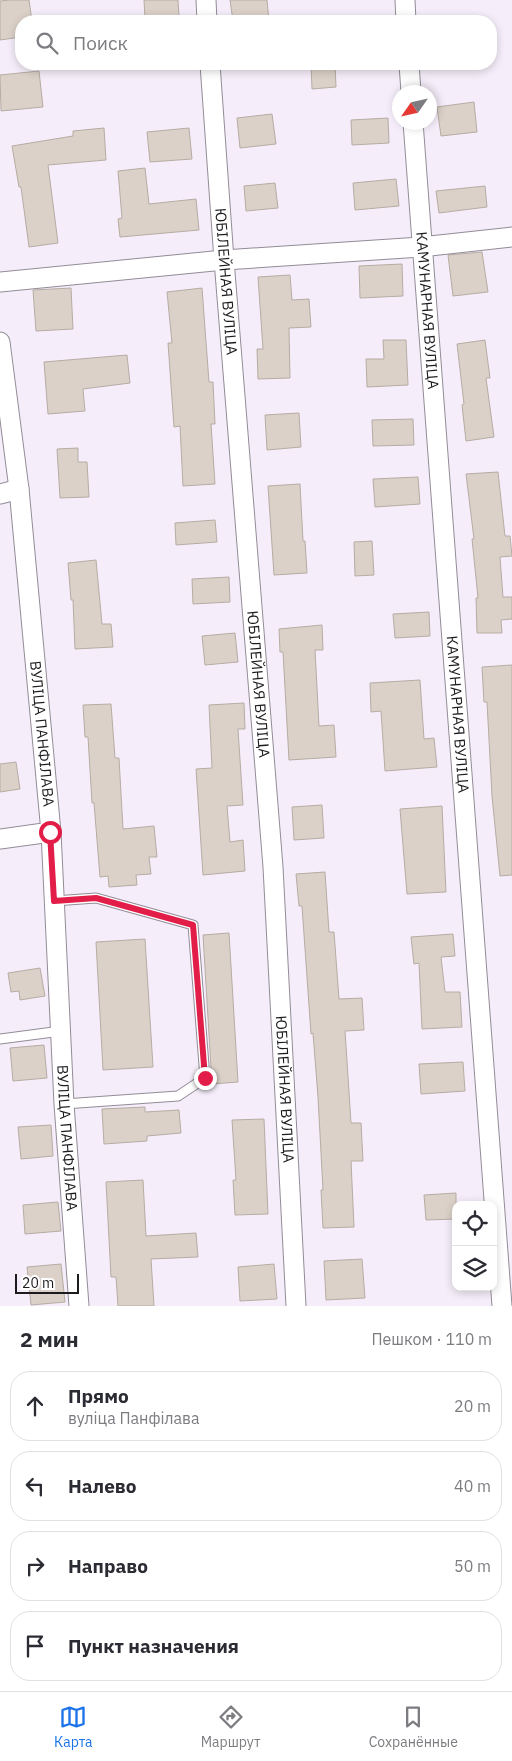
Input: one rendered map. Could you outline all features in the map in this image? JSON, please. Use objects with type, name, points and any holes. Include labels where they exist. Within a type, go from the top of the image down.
[{"type":"street","points":[[206,0],[207,15]]},
{"type":"street","points":[[405,0],[406,15]]},
{"type":"street","name":"ЮБІЛЕЙНАЯ ВУЛІЦА","points":[[210,70],[273,867],[296,1306]]},
{"type":"street","points":[[409,70],[410,85]]},
{"type":"street","name":"КАМУНАРНАЯ ВУЛІЦА","points":[[414,130],[502,1306]]},
{"type":"street","points":[[0,282],[224,260],[421,247],[512,237]]},
{"type":"street","name":"ВУЛІЦА ПАНФІЛАВА","points":[[0,342],[19,489],[50,832],[64,1104],[79,1306]]},
{"type":"street","points":[[0,494],[19,489]]},
{"type":"street","points":[[0,839],[50,832]]},
{"type":"lane","points":[[54,901],[96,898],[193,925],[205,1078],[178,1096],[64,1104]]},
{"type":"lane","points":[[0,1039],[60,1031]]},
{"type":"building","points":[[29,0],[31,15],[15,15],[15,38],[0,40],[0,1]]},
{"type":"building","points":[[144,0],[178,0],[179,15],[145,15]]},
{"type":"building","points":[[230,0],[267,0],[268,15],[232,15]]},
{"type":"building","points":[[311,70],[335,70],[336,87],[312,89]]},
{"type":"building","points":[[39,71],[43,107],[1,111],[0,75]]},
{"type":"building","points":[[474,102],[477,132],[441,136],[437,107]]},
{"type":"building","points":[[272,114],[276,144],[240,148],[237,118]]},
{"type":"building","points":[[388,118],[389,143],[352,145],[351,120]]},
{"type":"building","points":[[104,128],[106,160],[48,165],[58,243],[29,247],[21,187],[19,187],[12,146],[73,136],[73,131]]},
{"type":"building","points":[[189,128],[192,159],[150,162],[147,132]]},
{"type":"building","points":[[145,168],[149,204],[196,199],[199,230],[120,237],[118,219],[122,218],[118,171]]},
{"type":"building","points":[[396,179],[399,206],[355,210],[353,183]]},
{"type":"building","points":[[275,183],[278,208],[246,211],[244,186]]},
{"type":"building","points":[[485,186],[487,207],[439,213],[436,191]]},
{"type":"building","points":[[482,252],[488,292],[453,296],[448,255]]},
{"type":"building","points":[[402,264],[403,296],[360,298],[359,266]]},
{"type":"building","points":[[290,275],[292,300],[309,299],[311,327],[289,328],[290,378],[258,379],[257,349],[263,349],[258,277]]},
{"type":"building","points":[[71,288],[73,329],[36,331],[33,290]]},
{"type":"building","points":[[202,288],[209,382],[213,382],[215,424],[211,424],[215,484],[183,486],[180,426],[174,427],[168,343],[172,343],[167,292]]},
{"type":"building","points":[[383,340],[406,340],[408,385],[367,387],[366,359],[384,359]]},
{"type":"building","points":[[485,340],[490,378],[486,378],[494,437],[466,441],[457,344]]},
{"type":"building","points":[[127,355],[130,383],[83,389],[85,411],[48,414],[44,362]]},
{"type":"building","points":[[299,413],[301,447],[267,450],[265,415]]},
{"type":"building","points":[[413,419],[414,445],[373,446],[372,420]]},
{"type":"building","points":[[78,448],[78,462],[87,462],[89,497],[60,498],[57,449]]},
{"type":"building","points":[[498,472],[505,536],[510,536],[512,556],[500,557],[503,597],[512,597],[512,619],[501,620],[502,633],[477,633],[476,598],[478,598],[472,539],[474,539],[466,474]]},
{"type":"building","points":[[418,477],[420,504],[375,507],[373,479]]},
{"type":"building","points":[[300,484],[307,573],[274,575],[268,486]]},
{"type":"building","points":[[215,520],[217,542],[176,545],[175,523]]},
{"type":"building","points":[[372,541],[374,575],[355,576],[354,542]]},
{"type":"building","points":[[96,560],[102,624],[111,624],[113,647],[75,649],[73,600],[71,600],[68,563]]},
{"type":"building","points":[[229,577],[230,602],[193,604],[192,579]]},
{"type":"building","points":[[429,612],[430,636],[395,638],[393,614]]},
{"type":"building","points":[[322,625],[323,650],[315,650],[319,726],[334,725],[336,757],[289,760],[283,652],[280,652],[279,629]]},
{"type":"building","points":[[235,633],[238,662],[205,665],[202,636]]},
{"type":"building","points":[[512,665],[512,875],[500,876],[492,796],[487,702],[484,702],[482,667]]},
{"type":"building","points":[[420,680],[424,739],[434,738],[437,767],[385,771],[381,711],[371,712],[370,683]]},
{"type":"building","points":[[244,703],[245,729],[238,729],[243,805],[227,806],[230,842],[243,840],[245,871],[203,875],[196,769],[212,768],[209,705]]},
{"type":"building","points":[[111,704],[115,758],[119,758],[123,829],[154,826],[157,857],[149,857],[151,874],[136,875],[137,885],[109,887],[108,876],[100,877],[94,803],[92,803],[88,737],[85,737],[83,705]]},
{"type":"building","points":[[16,762],[20,789],[0,792],[0,764]]},
{"type":"building","points":[[322,805],[324,838],[294,840],[292,807]]},
{"type":"building","points":[[442,806],[446,892],[407,894],[400,809]]},
{"type":"building","points":[[325,872],[329,932],[334,932],[339,999],[362,998],[364,1030],[345,1031],[351,1123],[361,1123],[363,1161],[351,1161],[354,1227],[323,1228],[318,1097],[313,1033],[311,1034],[302,906],[299,906],[296,874]]},
{"type":"building","points":[[229,933],[238,1082],[212,1084],[203,935]]},
{"type":"building","points":[[453,934],[455,956],[441,957],[445,992],[460,992],[462,1027],[422,1029],[419,963],[414,964],[411,937]]},
{"type":"building","points":[[145,939],[153,1067],[103,1070],[96,942]]},
{"type":"building","points":[[40,968],[45,996],[20,1000],[19,991],[11,992],[8,973]]},
{"type":"building","points":[[44,1045],[47,1078],[13,1081],[10,1048]]},
{"type":"building","points":[[463,1062],[465,1091],[421,1094],[419,1064]]},
{"type":"building","points":[[145,1107],[145,1112],[179,1110],[181,1133],[147,1136],[147,1141],[104,1144],[102,1109]]},
{"type":"building","points":[[264,1119],[268,1214],[235,1215],[233,1180],[236,1180],[232,1120]]},
{"type":"building","points":[[51,1125],[53,1156],[21,1159],[18,1127]]},
{"type":"building","points":[[143,1180],[146,1236],[196,1233],[198,1257],[151,1259],[154,1306],[118,1306],[116,1277],[111,1277],[106,1182]]},
{"type":"building","points":[[456,1193],[456,1201],[452,1201],[452,1219],[426,1220],[424,1195]]},
{"type":"building","points":[[58,1202],[61,1231],[25,1234],[23,1205]]},
{"type":"building","points":[[362,1259],[365,1298],[326,1300],[324,1261]]},
{"type":"building","points":[[61,1264],[65,1302],[31,1305],[27,1267]]},
{"type":"building","points":[[274,1264],[277,1299],[240,1301],[238,1267]]},
{"type":"route","points":[[50,832],[54,901],[96,898],[193,925],[205,1078]]}]
